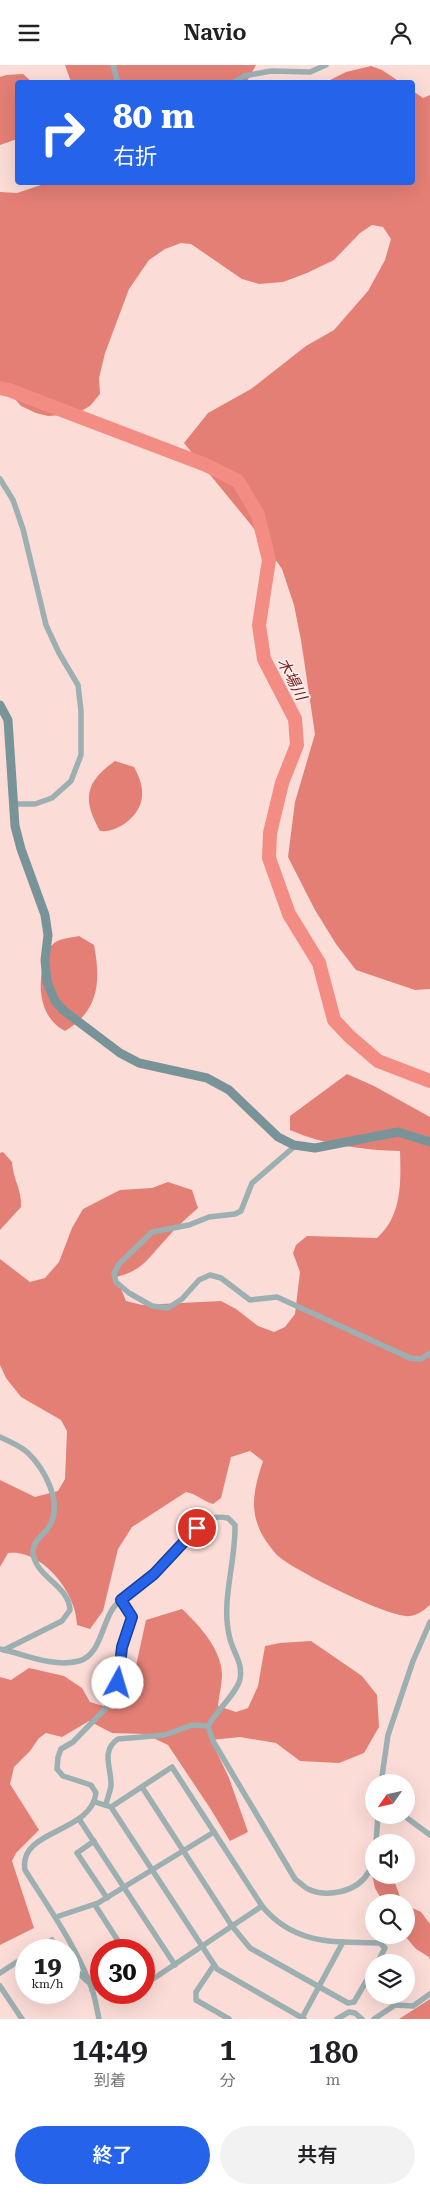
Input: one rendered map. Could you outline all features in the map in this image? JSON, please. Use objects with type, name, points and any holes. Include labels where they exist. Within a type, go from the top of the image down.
[{"type":"street","points":[[113,65],[117,80]]},
{"type":"street","points":[[238,80],[244,76],[262,72],[310,71],[326,65]]},
{"type":"street","points":[[0,479],[13,500],[23,529],[46,625],[59,653],[78,685],[81,711],[81,755],[71,781],[52,798],[35,804],[13,804]]},
{"type":"street","points":[[0,705],[8,720],[15,826],[21,849],[45,915],[48,935],[45,961],[47,982],[54,1001],[120,1053],[139,1063],[207,1078],[229,1090],[278,1137],[295,1146],[315,1148],[398,1132],[430,1142]]},
{"type":"street","points":[[295,1146],[252,1183],[241,1211],[235,1214],[208,1217],[189,1225],[152,1232],[119,1263],[114,1273],[116,1282],[129,1293],[152,1307],[168,1308],[182,1299],[200,1280],[210,1275],[221,1278],[250,1300],[277,1297],[410,1358],[421,1359],[430,1353]]},
{"type":"street","points":[[0,1437],[27,1453],[53,1489],[54,1510],[51,1525],[36,1540],[33,1553],[40,1569],[66,1595],[70,1610],[62,1621],[2,1649]]},
{"type":"street","points":[[2,1649],[34,1659],[60,1662],[80,1661],[89,1653],[100,1638],[112,1609],[121,1600],[154,1574],[197,1528],[212,1518],[228,1518],[235,1525],[235,1541],[226,1613],[230,1640],[242,1665],[240,1681],[214,1714],[208,1727],[219,1754],[295,1879],[307,1889],[321,1893],[339,1892],[356,1885],[365,1876]]},
{"type":"street","points":[[89,1982],[56,1917],[25,1870],[24,1863],[26,1855],[33,1846],[89,1812],[95,1802],[96,1793],[91,1785],[63,1776],[58,1769],[58,1757],[61,1749],[73,1742],[98,1719],[106,1708],[118,1683],[122,1647],[132,1617],[121,1600]]},
{"type":"street","points":[[382,1774],[388,1735],[413,1661],[430,1623]]},
{"type":"street","points":[[108,1806],[111,1786],[108,1753],[112,1743],[118,1739],[165,1735],[192,1725],[208,1727]]},
{"type":"street","points":[[108,1806],[172,1767],[262,1906],[272,1917],[302,1936],[315,1940],[380,1943],[385,1948],[382,1954]]},
{"type":"street","points":[[142,1787],[232,1926],[250,1948],[348,2003],[354,2002],[365,1983]]},
{"type":"street","points":[[95,1802],[108,1806],[217,1969],[303,2018],[318,1985],[343,1942]]},
{"type":"street","points":[[79,1819],[175,1965]]},
{"type":"street","points":[[415,1824],[430,1835]]},
{"type":"street","points":[[56,1917],[94,1905],[214,1832]]},
{"type":"street","points":[[94,1841],[78,1853],[107,1898]]},
{"type":"street","points":[[94,1905],[117,1939]]},
{"type":"street","points":[[155,1976],[175,1965],[262,1906]]},
{"type":"street","points":[[0,1973],[15,1963]]},
{"type":"street","points":[[214,1965],[196,1992],[196,2000],[229,2019]]},
{"type":"street","points":[[80,1974],[89,1982]]},
{"type":"street","points":[[0,1986],[22,2019]]},
{"type":"street","points":[[374,2019],[395,2005],[413,2006],[430,1995]]},
{"type":"street","points":[[95,2004],[99,2019]]},
{"type":"street","points":[[337,2019],[349,2012],[355,2013],[362,2019]]},
{"type":"shaded area","points":[[65,65],[256,65],[248,80],[70,80]]},
{"type":"shaded area","points":[[371,66],[382,70],[397,80],[330,80],[346,72]]},
{"type":"shaded area","points":[[23,74],[30,80],[15,80],[15,140],[0,145],[0,77]]},
{"type":"shaded area","points":[[415,92],[423,98],[430,95],[430,989],[415,990],[356,970],[336,944],[315,910],[288,857],[295,802],[315,734],[294,605],[282,569],[252,526],[184,443],[208,413],[251,389],[306,346],[334,330],[368,291],[385,260],[391,239],[383,227],[372,225],[360,233],[334,260],[283,282],[259,284],[242,279],[191,244],[181,243],[165,249],[149,260],[129,289],[105,353],[99,378],[100,394],[90,406],[76,414],[48,416],[21,406],[0,382],[0,192],[17,193],[41,185],[415,185]]},
{"type":"shaded area","points":[[115,761],[134,767],[140,781],[142,797],[137,811],[127,822],[114,829],[100,831],[91,810],[90,792],[97,776]]},
{"type":"shaded area","points":[[79,936],[94,945],[97,983],[95,994],[85,1014],[65,1031],[56,1025],[45,1008],[42,999],[41,977],[51,946],[61,940]]},
{"type":"shaded area","points":[[347,1074],[374,1086],[430,1117],[430,1605],[410,1616],[383,1610],[341,1592],[300,1570],[276,1554],[262,1534],[256,1519],[254,1502],[263,1461],[250,1451],[231,1457],[221,1498],[213,1504],[186,1492],[132,1527],[118,1549],[103,1611],[90,1629],[77,1625],[71,1600],[64,1587],[45,1566],[33,1558],[21,1554],[8,1553],[0,1567],[0,1480],[35,1497],[58,1491],[65,1479],[67,1431],[61,1420],[21,1397],[6,1378],[0,1365],[0,1259],[30,1282],[45,1278],[59,1262],[72,1228],[83,1209],[120,1190],[152,1188],[168,1182],[192,1190],[198,1208],[174,1230],[145,1262],[133,1271],[116,1277],[126,1301],[142,1305],[221,1301],[236,1309],[258,1326],[274,1332],[285,1327],[295,1314],[300,1272],[293,1253],[296,1245],[307,1236],[377,1238],[385,1229],[396,1209],[400,1186],[400,1151],[344,1146],[290,1130],[290,1116]]},
{"type":"shaded area","points":[[3,1152],[12,1162],[21,1207],[0,1230],[0,1153]]},
{"type":"shaded area","points":[[182,1609],[202,1630],[218,1656],[221,1665],[222,1682],[218,1706],[236,1712],[248,1708],[258,1686],[265,1646],[311,1641],[362,1676],[377,1695],[379,1727],[364,1753],[339,1763],[300,1761],[276,1743],[240,1737],[211,1740],[229,1778],[248,1832],[230,1841],[168,1745],[145,1734],[112,1733],[89,1721],[62,1737],[46,1733],[39,1738],[30,1751],[14,1767],[10,1784],[39,1830],[16,1853],[12,1861],[34,1928],[0,1945],[0,1677],[11,1680],[29,1668],[64,1676],[82,1688],[90,1702],[113,1709],[126,1701],[146,1620]]},
{"type":"shaded area","points":[[374,1884],[395,1884],[399,1894],[378,1894]]},
{"type":"shaded area","points":[[415,1909],[421,1912],[430,1924],[430,1960],[429,1957],[412,1944],[415,1944]]},
{"type":"shaded area","points":[[430,1999],[430,2019],[399,2019]]},
{"type":"waterway","name":"木場川","points":[[0,388],[206,465],[238,481],[258,515],[269,560],[259,625],[264,659],[295,719],[297,745],[282,783],[270,833],[269,858],[289,914],[319,963],[334,1020],[378,1061],[430,1081]]},
{"type":"route","points":[[118,1683],[122,1647],[132,1617],[130,1610],[121,1600],[154,1574],[197,1528]]}]
